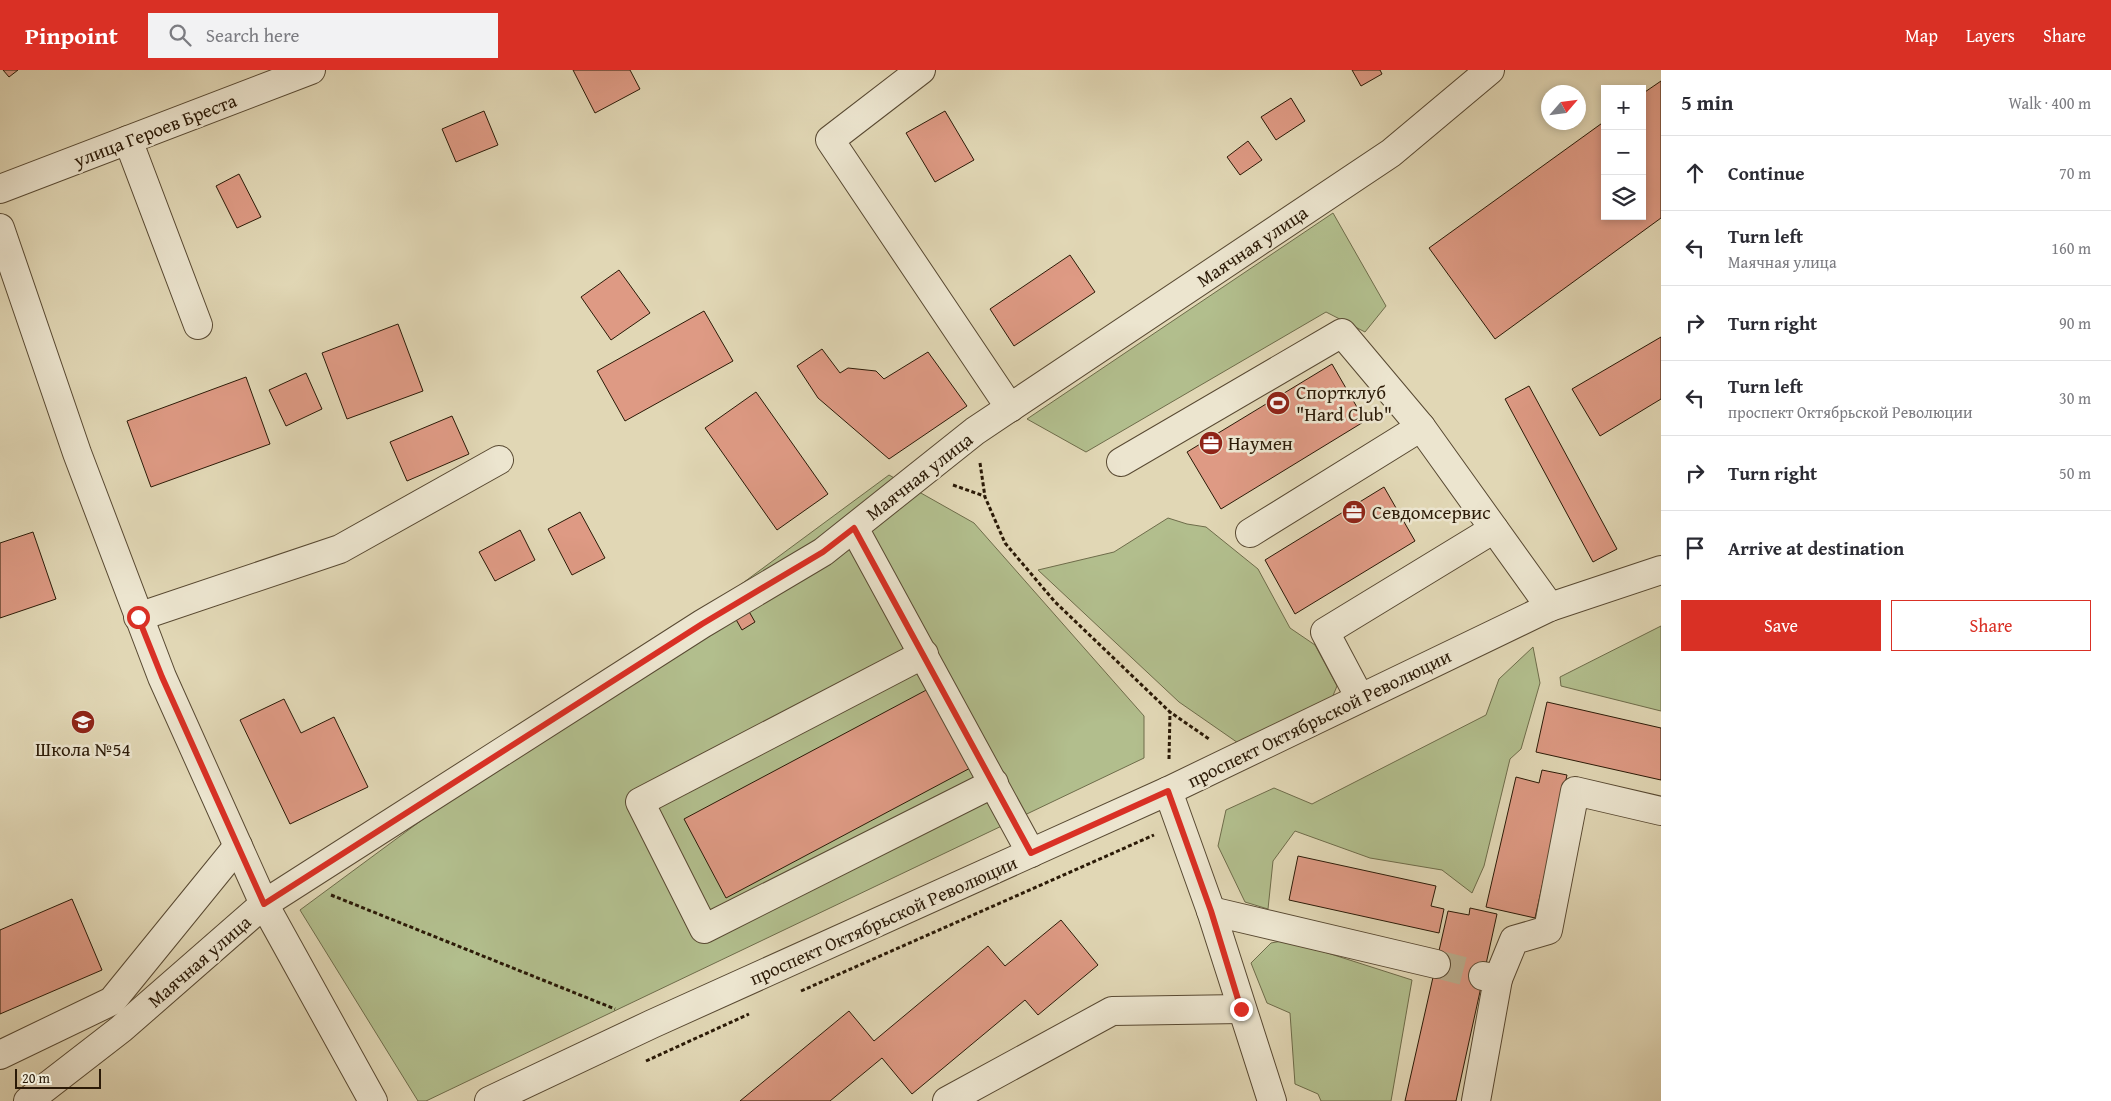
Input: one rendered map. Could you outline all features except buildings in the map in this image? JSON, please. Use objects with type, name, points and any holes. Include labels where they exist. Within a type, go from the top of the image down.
[{"type":"street","name":"улица Героев Бреста","points":[[0,189],[311,70]]},
{"type":"street","points":[[921,70],[830,140],[1010,408]]},
{"type":"street","name":"Маячная улица","points":[[28,1101],[121,1029],[264,904],[702,624],[823,552],[975,431],[1391,153],[1490,70]]},
{"type":"street","points":[[128,140],[198,325]]},
{"type":"street","points":[[0,228],[76,452],[162,677],[264,904],[373,1101]]},
{"type":"street","points":[[1121,462],[1342,333],[1421,427],[1550,607]]},
{"type":"street","points":[[1250,533],[1421,427]]},
{"type":"street","points":[[138,617],[340,549],[500,460]]},
{"type":"street","points":[[854,528],[1031,853]]},
{"type":"street","points":[[1360,698],[1325,632],[1494,529]]},
{"type":"street","name":"проспект Октябрьской Революции","points":[[489,1101],[652,1024],[1168,791],[1550,607],[1661,570]]},
{"type":"street","points":[[924,654],[640,802],[704,929],[994,783]]},
{"type":"street","points":[[1168,791],[1211,911],[1272,1101]]},
{"type":"street","points":[[1476,1101],[1491,977],[1514,940],[1548,930],[1575,791],[1661,811]]},
{"type":"street","points":[[0,1055],[112,1000],[238,846]]},
{"type":"street","points":[[1211,911],[1436,964]]},
{"type":"street","points":[[947,1101],[1112,1011],[1241,1009]]},
{"type":"path","points":[[975,431],[985,497],[1005,543],[1055,602],[1170,712],[1237,757]]},
{"type":"path","points":[[1168,791],[1170,712]]},
{"type":"path","points":[[799,992],[1180,824]]},
{"type":"path","points":[[330,895],[652,1024]]},
{"type":"path","points":[[639,1064],[754,1012]]},
{"type":"green space","points":[[1333,213],[1386,306],[1365,332],[1326,312],[1086,452],[1027,419]]},
{"type":"green space","points":[[889,475],[974,523],[1144,716],[1144,758],[426,1101],[418,1101],[300,910]]},
{"type":"green space","points":[[1168,518],[1206,527],[1258,569],[1290,628],[1315,645],[1337,686],[1332,698],[1241,745],[1179,702],[1038,570],[1114,552]]},
{"type":"green space","points":[[1661,626],[1661,711],[1561,686],[1560,677]]},
{"type":"green space","points":[[1533,647],[1540,683],[1521,749],[1510,759],[1484,866],[1472,893],[1442,870],[1370,858],[1295,831],[1273,861],[1268,909],[1245,902],[1218,846],[1226,810],[1274,788],[1312,804],[1486,715],[1499,679]]},
{"type":"green space","points":[[1287,940],[1412,980],[1391,1101],[1321,1101],[1318,1094],[1295,1084],[1290,1013],[1267,1003],[1251,963],[1271,943]]},
{"type":"tunnel","points":[[1436,964],[1483,976]]},
{"type":"place","name":"Спортклуб \"Hard Club\"","points":[[1278,403]]},
{"type":"place","name":"Наумен","points":[[1211,443]]},
{"type":"place","name":"Севдомсервис","points":[[1354,512]]},
{"type":"place","name":"Школа №54","points":[[83,722]]},
{"type":"route","points":[[138,617],[162,677],[264,904],[702,624],[823,552],[854,528],[1031,853],[1168,791],[1211,911],[1241,1009]]}]
